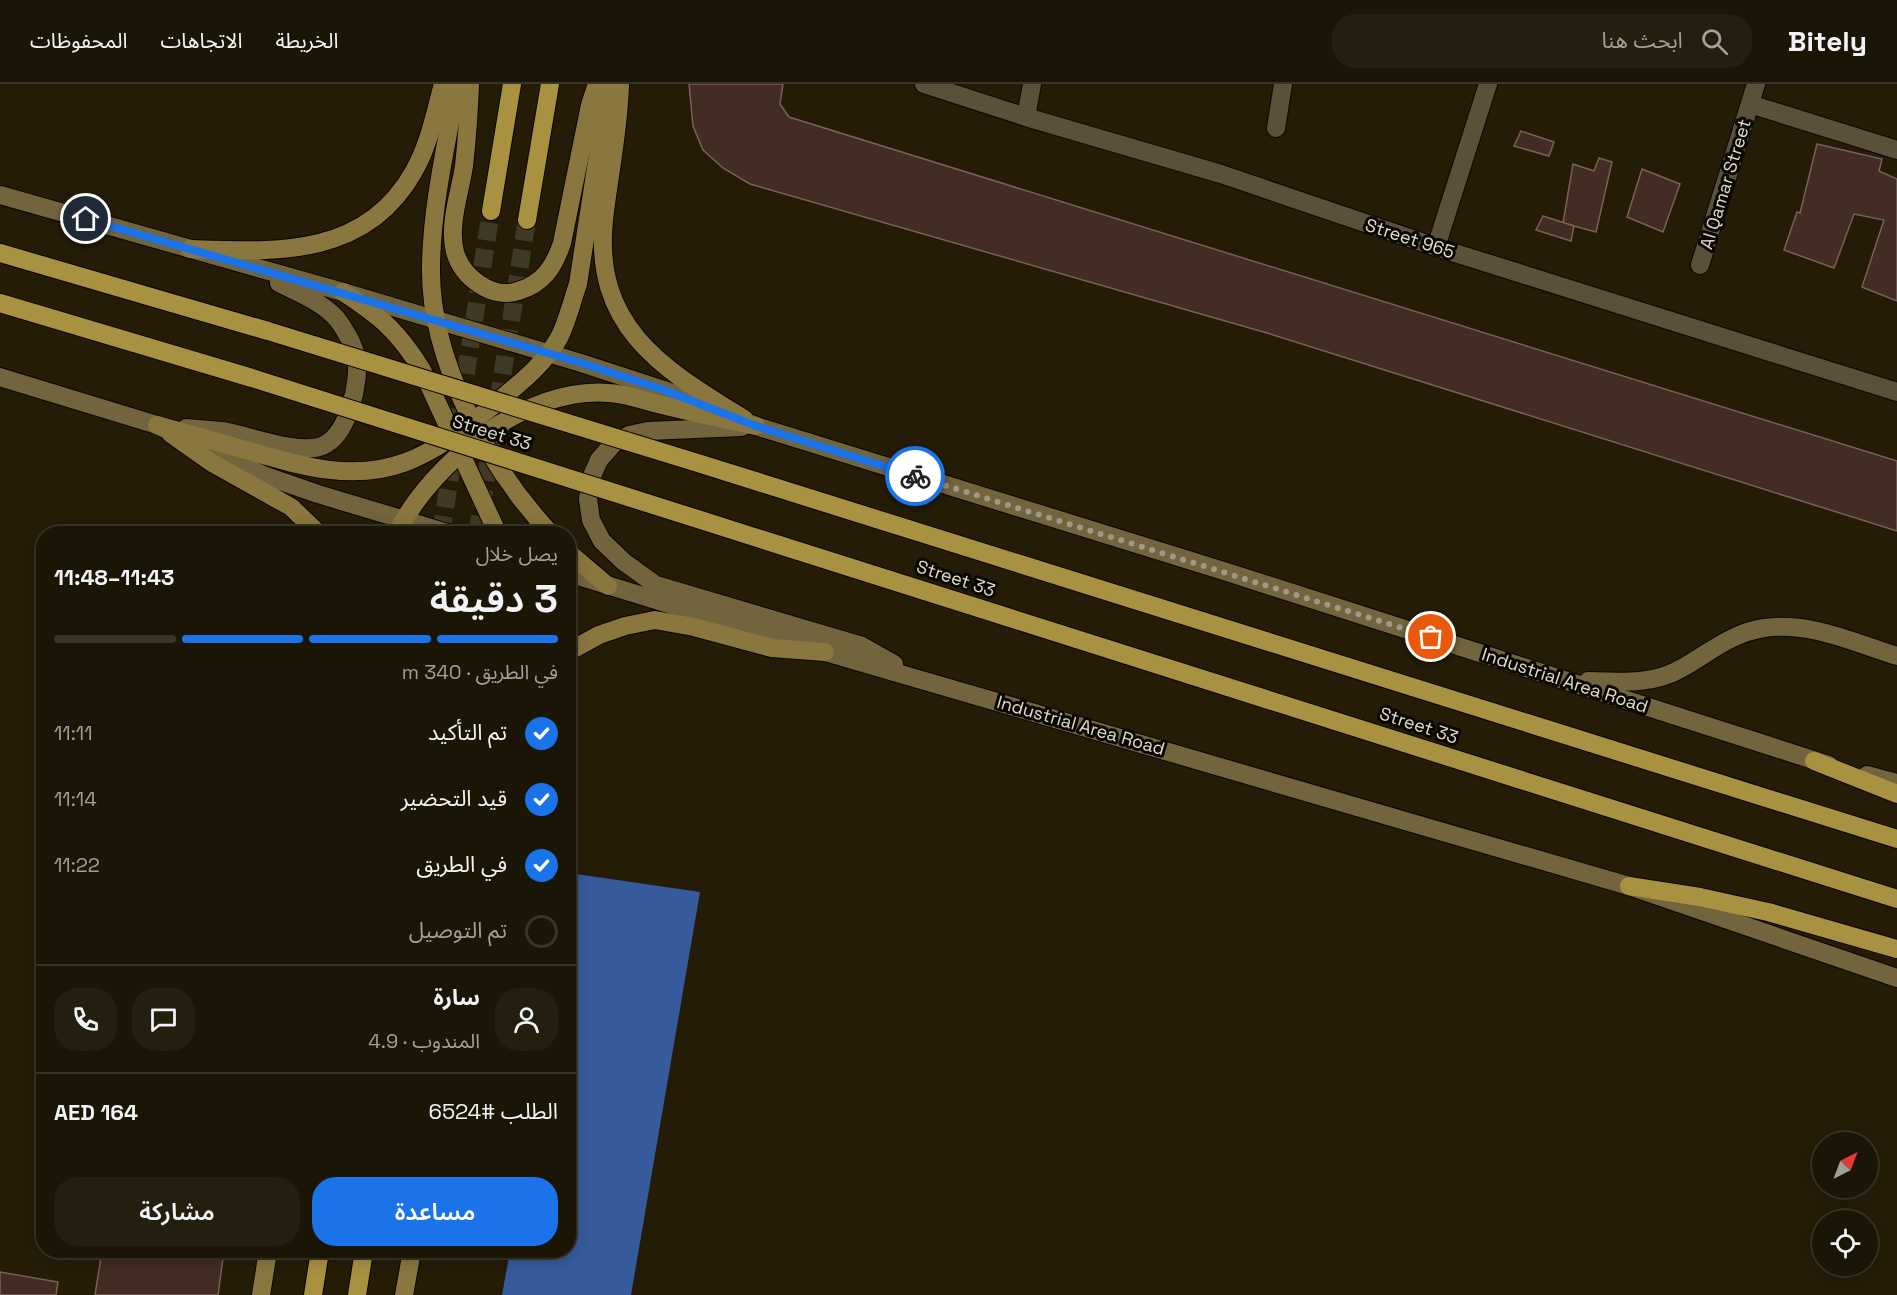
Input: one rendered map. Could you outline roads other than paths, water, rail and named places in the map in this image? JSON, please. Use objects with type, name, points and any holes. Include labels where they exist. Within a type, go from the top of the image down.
[{"type":"highway","points":[[491,211],[512,84]]},
{"type":"highway","points":[[527,220],[550,84]]},
{"type":"highway","name":"Street 33","points":[[0,253],[268,331],[701,464],[1897,839]]},
{"type":"highway","name":"Street 33","points":[[0,303],[252,378],[1897,899]]},
{"type":"highway","points":[[1814,761],[1897,794]]},
{"type":"highway","points":[[1629,886],[1700,897],[1768,912],[1897,949]]},
{"type":"highway","points":[[313,1295],[320,1258]]},
{"type":"highway","points":[[357,1295],[363,1258]]},
{"type":"main road","points":[[190,249],[290,250],[332,240],[370,219],[387,207],[414,171],[430,130],[443,84]]},
{"type":"main road","points":[[457,84],[432,239],[432,292],[437,322],[445,355],[478,428],[519,496],[544,526]]},
{"type":"main road","points":[[470,84],[466,147],[456,215],[455,251],[461,267],[479,284],[493,290],[515,292],[541,280],[557,259],[597,84]]},
{"type":"main road","points":[[157,425],[307,468],[340,472],[372,471],[405,462],[455,445],[478,428],[549,354],[559,337],[578,284],[609,84]]},
{"type":"main road","points":[[620,84],[619,113],[603,241],[604,272],[613,300],[627,328],[658,361],[756,426]]},
{"type":"main road","points":[[343,292],[375,313],[391,327],[408,348],[422,370],[494,526]]},
{"type":"main road","points":[[478,428],[515,417],[556,399],[577,394],[608,393],[756,426]]},
{"type":"main road","points":[[157,425],[212,463],[291,507],[311,526]]},
{"type":"main road","points":[[400,526],[455,445]]},
{"type":"main road","points":[[576,559],[608,586]]},
{"type":"main road","points":[[576,647],[598,635],[625,626],[655,620],[694,627],[772,648],[825,652]]},
{"type":"main road","points":[[261,1295],[267,1258]]},
{"type":"main road","points":[[404,1295],[410,1258]]},
{"type":"street","name":"Street 965","points":[[924,84],[1026,117],[1221,174],[1436,247],[1897,392]]},
{"type":"street","points":[[1026,117],[1032,84]]},
{"type":"street","points":[[1276,128],[1283,84]]},
{"type":"street","points":[[1436,247],[1488,84]]},
{"type":"street","name":"Al Qamar Street","points":[[1700,265],[1756,84]]},
{"type":"street","name":"Al Qamar Street","points":[[1750,104],[1897,150]]},
{"type":"street","points":[[0,195],[251,268],[343,292],[549,354]]},
{"type":"street","points":[[157,425],[223,432],[288,446],[310,448],[320,447],[330,441],[341,428],[352,404],[355,378],[356,357],[348,337],[337,319],[317,303],[251,268]]},
{"type":"street","name":"Industrial Area Road","points":[[549,354],[664,390],[756,426],[1568,680],[1814,761],[1897,783]]},
{"type":"street","points":[[0,377],[157,425],[263,475],[400,526]]},
{"type":"street","points":[[756,426],[648,431],[629,435],[613,444],[599,460],[591,478],[588,499],[591,520],[602,541],[624,562],[656,585],[862,646],[917,677]]},
{"type":"street","points":[[576,576],[825,652],[917,677]]},
{"type":"street","points":[[1568,680],[1643,681],[1681,669],[1722,642],[1765,627],[1811,628],[1897,656]]},
{"type":"street","name":"Industrial Area Road","points":[[917,677],[1629,886],[1897,978]]},
{"type":"water","points":[[576,874],[700,892],[631,1295],[502,1295],[509,1258],[576,1258]]},
{"type":"tunnel","points":[[442,526],[491,211]]},
{"type":"tunnel","points":[[478,526],[527,220]]}]
